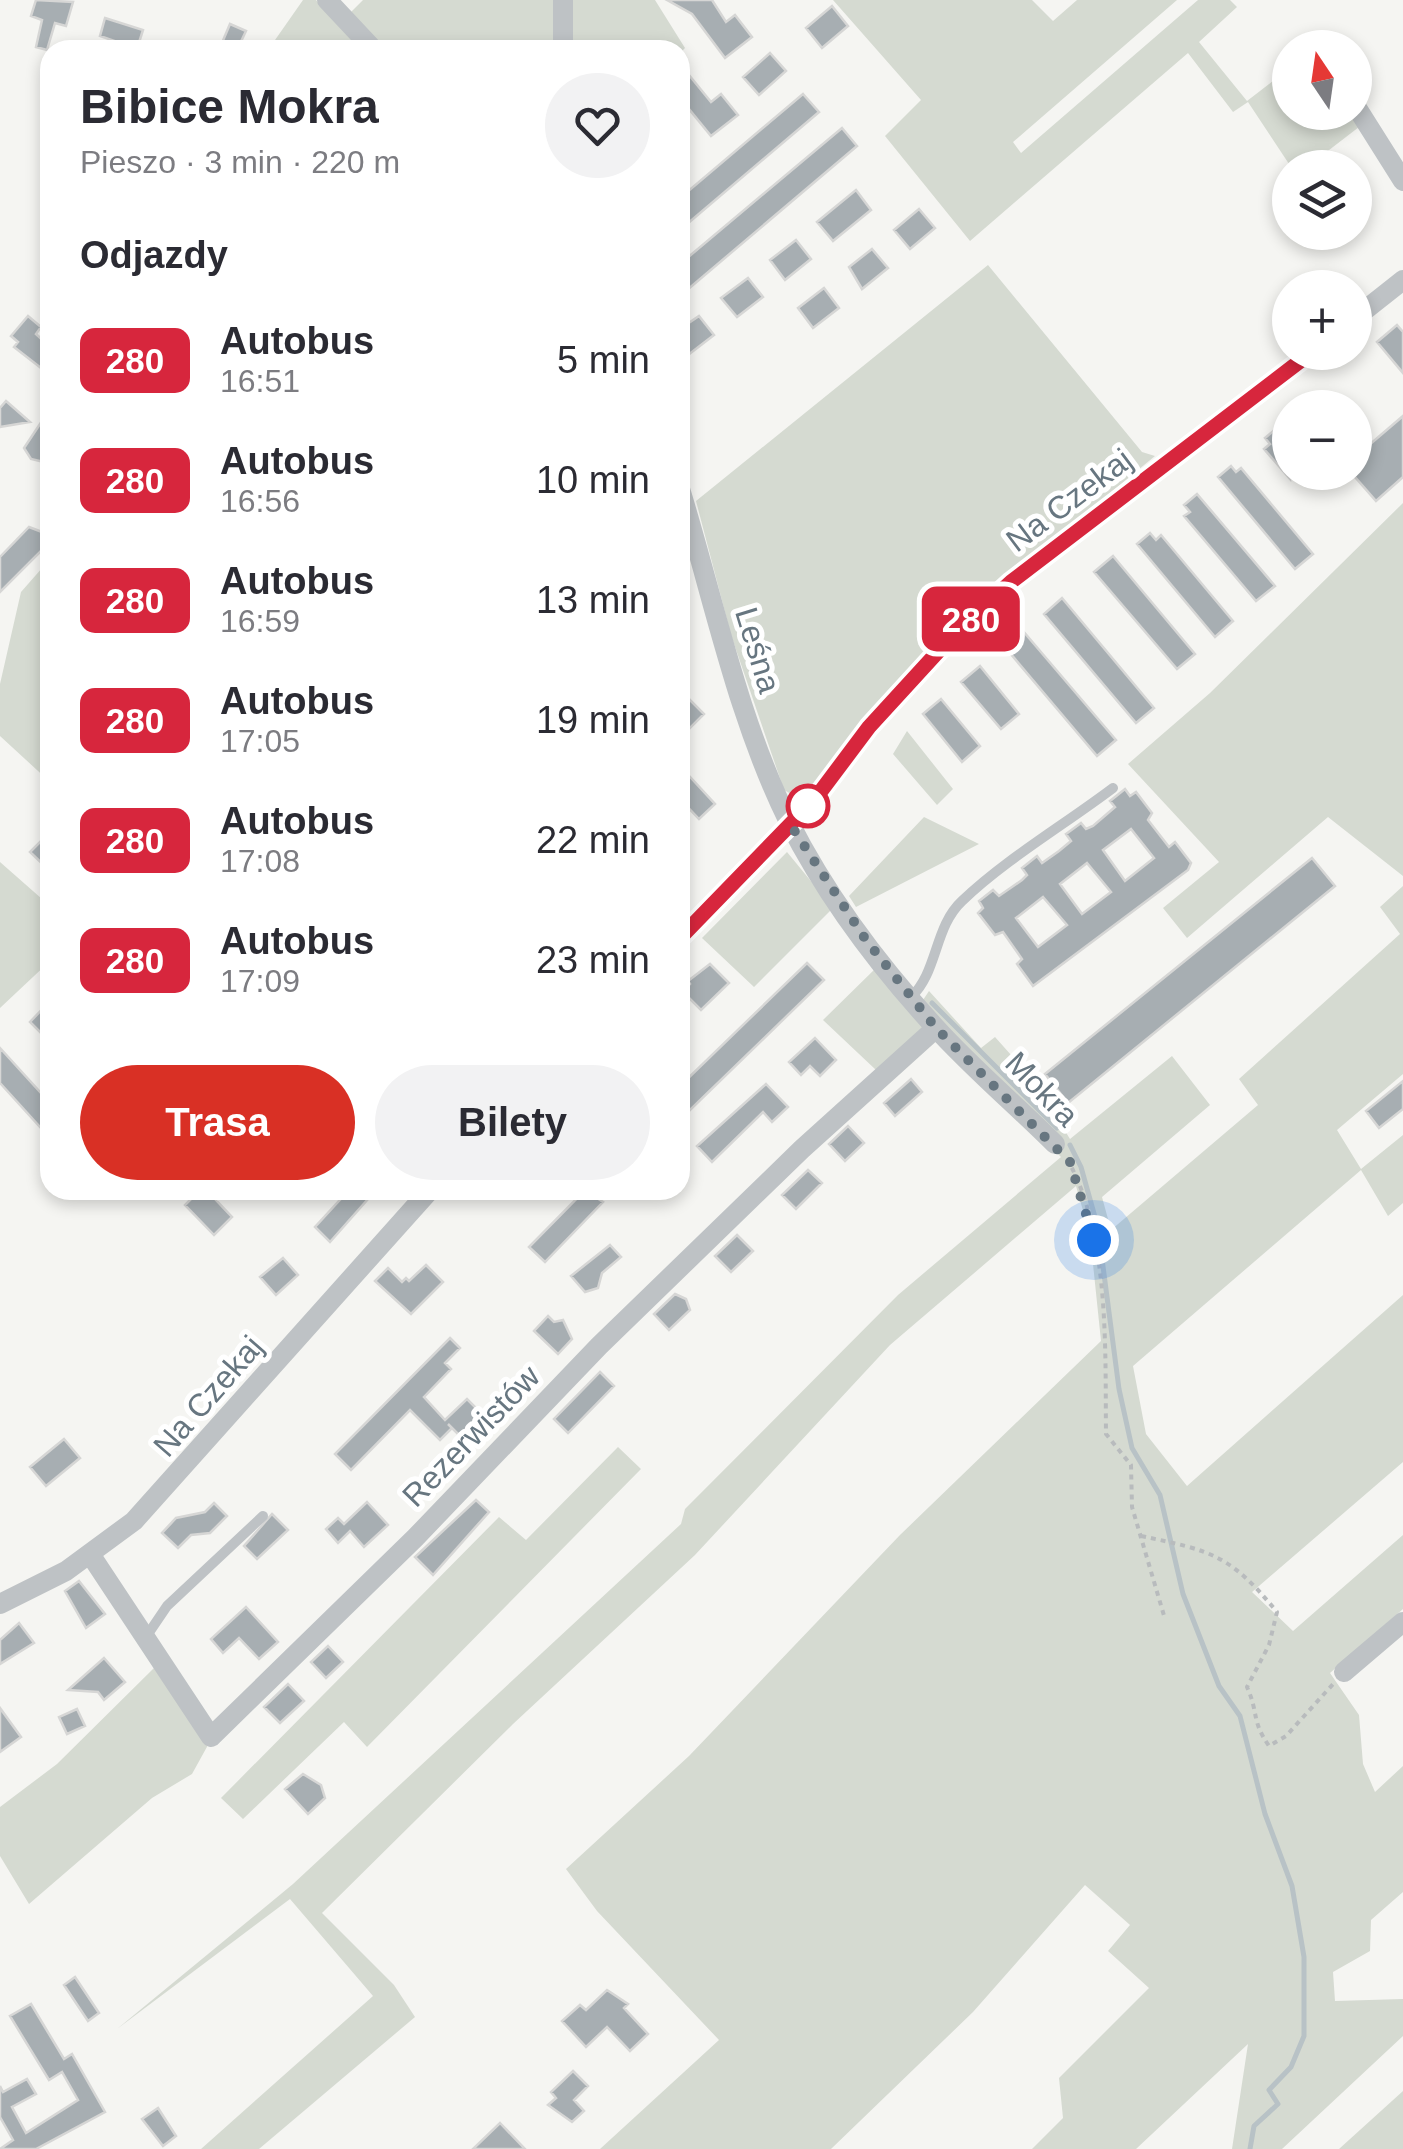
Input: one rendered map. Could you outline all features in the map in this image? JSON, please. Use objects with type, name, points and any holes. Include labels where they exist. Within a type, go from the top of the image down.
[{"type":"street","points":[[326,0],[364,40]]},
{"type":"street","points":[[562,0],[563,40]]},
{"type":"street","points":[[1371,130],[1403,180]]},
{"type":"street","points":[[1372,305],[1403,280]]},
{"type":"street","name":"Na Czekaj","points":[[690,928],[790,824],[902,688],[1011,582],[1288,370]]},
{"type":"street","name":"Leśna","points":[[690,525],[762,761],[790,824]]},
{"type":"street","name":"Mokra","points":[[790,824],[866,940],[936,1028],[1055,1144]]},
{"type":"street","name":"Rezerwistów","points":[[90,1554],[211,1737],[415,1538],[599,1346],[802,1149],[936,1028]]},
{"type":"street","name":"Na Czekaj","points":[[0,1604],[90,1554],[134,1521],[421,1200]]},
{"type":"street","points":[[1344,1672],[1403,1622]]},
{"type":"lane","points":[[911,996],[926,983],[941,936],[959,903],[1113,788]]},
{"type":"lane","points":[[146,1637],[167,1606],[263,1516]]},
{"type":"path","name":"Mokra","points":[[1055,1144],[1070,1162],[1094,1240],[1108,1376],[1106,1434],[1131,1465],[1132,1507],[1166,1620]]},
{"type":"path","points":[[1140,1536],[1216,1553],[1246,1575],[1277,1612],[1269,1645],[1247,1687],[1255,1706],[1254,1724],[1269,1746],[1286,1736],[1344,1672]]},
{"type":"shaded area","points":[[303,0],[316,0],[353,40],[275,40]]},
{"type":"shaded area","points":[[363,0],[556,0],[557,40],[374,40],[349,14]]},
{"type":"shaded area","points":[[570,0],[655,0],[680,40],[571,40]]},
{"type":"shaded area","points":[[833,0],[1032,0],[1053,21],[1077,0],[1177,0],[1013,142],[1021,153],[1198,0],[1230,0],[1237,7],[1199,42],[1247,101],[1272,82],[1272,130],[1355,130],[1329,150],[1280,150],[1248,102],[1233,112],[1188,53],[970,241],[885,136],[921,100]]},
{"type":"shaded area","points":[[988,265],[1142,452],[1155,456],[950,625],[800,799],[784,790],[731,635],[696,501]]},
{"type":"shaded area","points":[[1403,503],[1403,876],[1328,817],[1187,938],[1163,908],[1219,862],[1128,764],[1210,693]]},
{"type":"shaded area","points":[[40,570],[40,773],[0,736],[0,684],[21,592]]},
{"type":"shaded area","points":[[907,731],[953,789],[937,805],[893,754]]},
{"type":"shaded area","points":[[924,817],[979,844],[856,907],[849,896]]},
{"type":"shaded area","points":[[787,852],[833,908],[754,987],[702,938]]},
{"type":"shaded area","points":[[0,862],[40,897],[40,970],[0,1008]]},
{"type":"shaded area","points":[[1403,886],[1403,1074],[1337,1130],[1361,1169],[1403,1135],[1403,1203],[1388,1216],[1361,1170],[1133,1366],[1146,1434],[1187,1486],[1403,1295],[1403,1462],[1252,1592],[1293,1631],[1403,1535],[1403,1609],[1330,1673],[1359,1715],[1363,1764],[1375,1792],[1403,1766],[1403,1892],[1371,1920],[1370,1951],[1333,1972],[1335,2001],[1403,1999],[1403,2036],[1282,2149],[1232,2149],[1248,2044],[1136,2149],[1032,2149],[1063,2118],[1059,2078],[1149,1988],[1108,1951],[1130,1925],[1085,1885],[973,2012],[831,2149],[600,2149],[719,2040],[597,1911],[566,1869],[689,1756],[900,1535],[1101,1341],[1090,1235],[1076,1186],[890,1345],[695,1555],[513,1724],[322,1913],[394,1985],[415,2017],[259,2149],[201,2149],[373,1996],[290,1899],[117,2029],[293,1884],[681,1524],[685,1509],[898,1295],[1061,1157],[965,1063],[923,1000],[929,991],[981,1048],[995,1037],[1068,1119],[1062,1126],[1070,1139],[1172,1056],[1210,1105],[1102,1197],[1111,1230],[1258,1105],[1239,1079],[1400,934],[1380,907]]},
{"type":"shaded area","points":[[877,967],[924,1026],[876,1070],[823,1020]]},
{"type":"shaded area","points":[[618,1447],[641,1469],[367,1747],[344,1722],[243,1819],[221,1798],[499,1517],[526,1540]]},
{"type":"shaded area","points":[[154,1668],[208,1745],[192,1774],[152,1798],[29,1904],[0,1856],[0,1807],[57,1764]]},
{"type":"shaded area","points":[[1403,2091],[1403,2149],[1339,2149]]},
{"type":"building","points":[[36,0],[73,2],[66,26],[55,23],[50,40],[40,40],[40,48],[36,47],[42,20],[31,16]]},
{"type":"building","points":[[667,0],[712,0],[726,22],[735,15],[752,37],[725,58],[692,14]]},
{"type":"building","points":[[832,6],[848,26],[822,48],[806,28]]},
{"type":"building","points":[[105,18],[143,30],[140,40],[100,36]]},
{"type":"building","points":[[230,24],[246,31],[242,40],[223,40]]},
{"type":"building","points":[[770,53],[786,71],[759,95],[743,77]]},
{"type":"building","points":[[690,76],[711,102],[721,94],[738,115],[711,136],[690,110]]},
{"type":"building","points":[[803,94],[819,112],[690,222],[690,190]]},
{"type":"building","points":[[842,128],[857,146],[690,288],[690,256]]},
{"type":"building","points":[[856,190],[871,210],[833,241],[817,222]]},
{"type":"building","points":[[919,209],[935,228],[910,249],[894,230]]},
{"type":"building","points":[[796,240],[811,259],[785,280],[770,260]]},
{"type":"building","points":[[872,249],[888,268],[862,289],[849,267]]},
{"type":"building","points":[[748,278],[763,297],[737,317],[721,298]]},
{"type":"building","points":[[824,288],[839,308],[813,328],[798,308]]},
{"type":"building","points":[[28,316],[40,326],[36,334],[40,338],[40,367],[14,347],[18,342],[11,336]]},
{"type":"building","points":[[699,316],[714,335],[690,353],[690,322]]},
{"type":"building","points":[[1397,325],[1403,332],[1403,373],[1377,342]]},
{"type":"building","points":[[6,401],[30,422],[0,427],[0,408]]},
{"type":"building","points":[[1403,416],[1403,477],[1376,501],[1366,490],[1372,490],[1372,442]]},
{"type":"building","points":[[40,424],[40,461],[31,459],[24,448]]},
{"type":"building","points":[[1272,432],[1272,458],[1264,449],[1270,444],[1265,438]]},
{"type":"building","points":[[1231,466],[1236,472],[1241,468],[1313,554],[1295,569],[1218,477]]},
{"type":"building","points":[[1197,494],[1275,586],[1256,601],[1184,516],[1190,512],[1184,505]]},
{"type":"building","points":[[29,527],[40,531],[40,552],[0,592],[0,557]]},
{"type":"building","points":[[1150,533],[1156,540],[1161,535],[1233,621],[1215,637],[1137,544]]},
{"type":"building","points":[[1113,556],[1195,654],[1177,669],[1094,572]]},
{"type":"building","points":[[1062,598],[1154,708],[1136,723],[1044,614]]},
{"type":"building","points":[[1023,631],[1116,740],[1097,756],[1004,646]]},
{"type":"building","points":[[980,666],[1019,714],[1001,729],[961,682]]},
{"type":"building","points":[[941,699],[980,746],[962,762],[923,714]]},
{"type":"building","points":[[690,700],[704,714],[690,728]]},
{"type":"building","points":[[690,777],[715,804],[699,819],[690,810]]},
{"type":"building","points":[[1125,789],[1130,796],[1136,792],[1152,813],[1148,820],[1169,847],[1175,842],[1191,863],[1188,870],[1033,986],[1017,964],[1022,959],[1003,932],[995,935],[978,913],[983,908],[979,901],[993,890],[999,896],[1022,880],[1027,875],[1022,868],[1037,856],[1042,863],[1059,851],[1071,841],[1066,834],[1081,823],[1086,829],[1093,826],[1115,807],[1110,801]],"holes":[[[1131,829],[1154,858],[1125,881],[1103,850]],[[1087,863],[1111,892],[1082,914],[1060,884]],[[1043,897],[1067,925],[1038,947],[1016,918]]]},
{"type":"building","points":[[40,842],[40,862],[30,852]]},
{"type":"building","points":[[1312,858],[1335,886],[1068,1103],[1045,1074]]},
{"type":"building","points":[[807,963],[824,980],[690,1110],[690,1076]]},
{"type":"building","points":[[710,964],[729,983],[701,1010],[690,999],[690,979]]},
{"type":"building","points":[[40,1012],[40,1032],[30,1022]]},
{"type":"building","points":[[815,1038],[836,1060],[820,1076],[810,1066],[801,1075],[789,1062]]},
{"type":"building","points":[[0,1048],[40,1092],[40,1127],[0,1083]]},
{"type":"building","points":[[911,1079],[922,1092],[895,1116],[884,1103]]},
{"type":"building","points":[[1403,1081],[1403,1109],[1379,1128],[1366,1111]]},
{"type":"building","points":[[766,1084],[788,1107],[772,1122],[763,1112],[712,1162],[697,1146]]},
{"type":"building","points":[[848,1126],[864,1143],[845,1161],[829,1144]]},
{"type":"building","points":[[808,1170],[822,1183],[796,1209],[782,1195]]},
{"type":"building","points":[[190,1200],[216,1200],[232,1217],[214,1235],[185,1205]]},
{"type":"building","points":[[340,1200],[367,1200],[330,1242],[315,1227]]},
{"type":"building","points":[[575,1200],[603,1202],[545,1262],[529,1247]]},
{"type":"building","points":[[737,1235],[753,1251],[731,1272],[715,1256]]},
{"type":"building","points":[[610,1245],[621,1257],[602,1273],[598,1288],[585,1292],[571,1276]]},
{"type":"building","points":[[283,1258],[298,1275],[276,1295],[260,1277]]},
{"type":"building","points":[[426,1265],[443,1282],[411,1314],[375,1281],[388,1268],[402,1282],[406,1278],[409,1281]]},
{"type":"building","points":[[675,1294],[686,1299],[690,1310],[669,1330],[654,1314]]},
{"type":"building","points":[[548,1316],[554,1322],[563,1320],[572,1339],[558,1354],[534,1331]]},
{"type":"building","points":[[450,1338],[460,1348],[445,1363],[451,1369],[424,1397],[445,1420],[467,1399],[488,1420],[466,1442],[452,1428],[440,1440],[410,1410],[351,1470],[335,1454]]},
{"type":"building","points":[[600,1372],[614,1386],[568,1433],[554,1419]]},
{"type":"building","points":[[64,1439],[80,1458],[46,1486],[30,1467]]},
{"type":"building","points":[[476,1500],[489,1512],[433,1575],[415,1557]]},
{"type":"building","points":[[367,1502],[388,1525],[364,1547],[350,1531],[338,1543],[326,1529],[338,1518],[344,1524]]},
{"type":"building","points":[[214,1503],[227,1516],[210,1533],[191,1535],[178,1548],[162,1533],[176,1518],[205,1512]]},
{"type":"building","points":[[272,1514],[288,1530],[257,1559],[244,1546]]},
{"type":"building","points":[[79,1581],[105,1614],[86,1628],[65,1591]]},
{"type":"building","points":[[246,1607],[278,1642],[259,1659],[239,1638],[223,1653],[211,1639]]},
{"type":"building","points":[[19,1623],[34,1643],[0,1664],[0,1640]]},
{"type":"building","points":[[328,1646],[343,1662],[326,1678],[311,1662]]},
{"type":"building","points":[[104,1658],[125,1682],[104,1700],[98,1692],[68,1690]]},
{"type":"building","points":[[288,1684],[304,1701],[280,1723],[264,1707]]},
{"type":"building","points":[[0,1708],[21,1737],[0,1752]]},
{"type":"building","points":[[77,1709],[85,1726],[67,1734],[59,1717]]},
{"type":"building","points":[[303,1774],[321,1785],[325,1798],[308,1814],[285,1789]]},
{"type":"building","points":[[75,1977],[99,2013],[88,2021],[64,1985]]},
{"type":"building","points":[[607,1990],[628,2004],[624,2008],[648,2034],[630,2051],[607,2027],[586,2047],[562,2021],[580,2005],[586,2010]]},
{"type":"building","points":[[31,2004],[64,2059],[72,2054],[105,2112],[36,2149],[0,2149],[13,2140],[0,2117],[0,2086],[3,2092],[27,2079],[36,2094],[12,2107],[26,2133],[78,2100],[62,2072],[49,2080],[10,2016]]},
{"type":"building","points":[[573,2071],[588,2086],[574,2100],[584,2111],[572,2122],[548,2105],[556,2098],[551,2092]]},
{"type":"building","points":[[158,2108],[176,2136],[163,2146],[142,2119]]},
{"type":"building","points":[[500,2123],[525,2149],[473,2149]]},
{"type":"waterway","points":[[932,1003],[1057,1128]]},
{"type":"waterway","points":[[1070,1145],[1081,1167],[1098,1228],[1119,1389],[1132,1448],[1160,1495],[1183,1594],[1219,1686],[1240,1716],[1265,1814],[1292,1886],[1304,1957],[1304,2036],[1291,2067],[1269,2090],[1278,2104],[1254,2126],[1250,2149]]},
{"type":"bus line","name":"280","points":[[690,928],[815,799],[869,727],[956,632],[1011,582],[1288,370]]},
{"type":"route","points":[[808,806],[815,799],[790,824],[844,910],[936,1028],[1070,1162],[1094,1240]]}]
